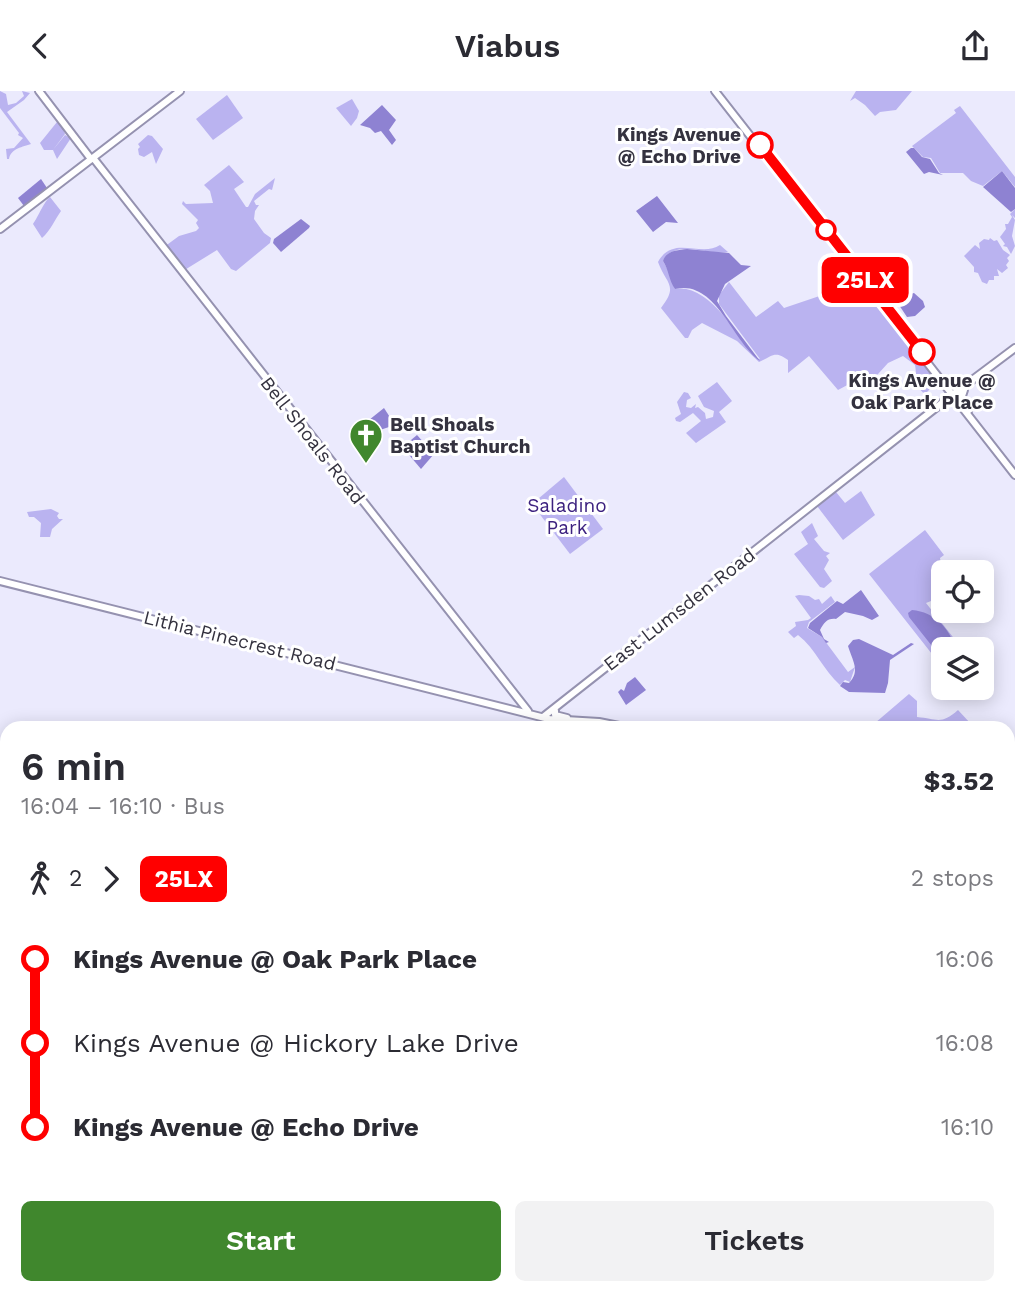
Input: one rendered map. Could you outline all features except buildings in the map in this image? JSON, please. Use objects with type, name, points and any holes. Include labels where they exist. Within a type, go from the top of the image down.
[{"type":"main road","name":"Bell Shoals Road","points":[[42,91],[519,705]]},
{"type":"main road","points":[[0,230],[180,91]]},
{"type":"main road","points":[[717,91],[956,392],[1015,473]]},
{"type":"main road","points":[[816,504],[956,392],[1013,352]]},
{"type":"main road","points":[[956,392],[977,381],[993,367]]},
{"type":"main road","points":[[956,392],[1015,473]]},
{"type":"main road","name":"East Lumsden Road","points":[[542,715],[816,504]]},
{"type":"main road","name":"East Lumsden Road","points":[[542,715],[574,696],[816,504]]},
{"type":"main road","name":"Lithia Pinecrest Road","points":[[0,580],[480,701],[568,721],[593,721]]},
{"type":"main road","points":[[574,696],[584,684]]},
{"type":"main road","name":"Lithia Pinecrest Road","points":[[480,701],[519,705],[542,715],[604,721]]},
{"type":"green space","points":[[0,91],[6,94],[8,105],[16,103],[24,96],[22,91],[30,93],[7,112],[31,144],[15,150],[9,159],[6,149],[14,148],[23,138],[18,135],[0,108]]},
{"type":"green space","points":[[856,91],[912,91],[896,110],[880,112],[875,116],[855,98],[850,101]]},
{"type":"green space","points":[[227,95],[243,118],[213,140],[196,119]]},
{"type":"green space","points":[[352,99],[359,111],[351,126],[336,108]]},
{"type":"green space","points":[[960,106],[1015,177],[1015,187],[1002,171],[983,186],[971,181],[963,173],[940,173],[931,158],[923,157],[912,146],[956,113],[954,110]]},
{"type":"green space","points":[[57,122],[63,127],[65,134],[53,150],[44,150],[40,143]]},
{"type":"green space","points":[[65,135],[71,138],[57,159],[53,150]]},
{"type":"green space","points":[[148,135],[163,149],[156,164],[152,152],[144,157],[139,155],[138,144]]},
{"type":"green space","points":[[229,165],[244,182],[234,189],[246,207],[255,194],[275,178],[272,190],[269,189],[254,201],[259,205],[254,219],[271,238],[270,243],[236,271],[231,269],[217,250],[183,271],[164,247],[179,236],[199,228],[196,223],[198,220],[182,204],[183,201],[186,204],[213,203],[210,191],[204,185]]},
{"type":"green space","points":[[50,197],[61,211],[42,238],[33,224]]},
{"type":"green space","points":[[1015,209],[1015,218],[1012,215],[1015,220],[1012,236],[1015,246],[1011,254],[1007,247],[1003,246],[1005,244],[1000,237]]},
{"type":"green space","points":[[990,238],[997,240],[1010,255],[1007,258],[1008,268],[1002,273],[997,269],[999,276],[994,276],[994,280],[989,280],[987,284],[982,282],[964,256],[975,245],[980,249],[979,243]]},
{"type":"green space","points":[[720,245],[728,252],[676,250],[668,254],[663,261],[675,289],[687,289],[710,302],[731,324],[756,358],[760,359],[719,304],[719,295],[729,282],[756,317],[778,301],[784,308],[858,283],[878,303],[941,384],[932,387],[925,394],[918,385],[915,365],[903,356],[888,363],[869,384],[855,381],[838,390],[809,356],[788,373],[788,360],[784,357],[774,355],[759,362],[737,341],[702,323],[685,338],[661,308],[670,289],[658,262],[671,249],[679,248],[704,249]]},
{"type":"green space","points":[[717,382],[732,401],[719,412],[726,422],[696,443],[686,433],[701,421],[693,413],[680,422],[676,421],[675,418],[681,414],[677,402],[684,392],[688,393],[691,398],[687,400],[686,407],[691,408],[696,404],[695,408],[698,407],[705,413],[706,419],[713,417],[714,411],[704,407],[698,396]]},
{"type":"green space","name":"Saladino Park","points":[[564,477],[603,529],[570,554],[532,504]]},
{"type":"green space","points":[[861,491],[875,515],[843,540],[817,506],[836,492],[845,503]]},
{"type":"green space","points":[[51,509],[59,513],[59,519],[63,519],[52,529],[50,537],[40,537],[41,523],[34,517],[29,517],[27,512]]},
{"type":"green space","points":[[812,523],[818,536],[814,539],[824,551],[830,553],[826,556],[829,560],[824,569],[832,581],[824,588],[820,587],[794,554],[808,544],[801,532]]},
{"type":"green space","points":[[925,530],[944,555],[940,560],[931,560],[931,601],[926,603],[931,609],[931,623],[942,623],[953,637],[931,637],[931,653],[869,574]]},
{"type":"green space","points":[[795,596],[819,599],[822,604],[831,596],[835,602],[809,622],[807,628],[822,637],[848,672],[855,667],[850,682],[845,680],[840,685],[804,641],[798,635],[794,638],[788,632],[796,626],[795,622],[811,618]]},
{"type":"green space","points":[[909,694],[917,701],[917,717],[943,719],[958,710],[968,721],[877,721]]},
{"type":"shaded area","points":[[382,105],[396,120],[389,130],[396,140],[392,145],[381,131],[375,133],[360,125]]},
{"type":"shaded area","points":[[911,148],[922,157],[930,159],[943,175],[929,172],[924,174],[906,152]]},
{"type":"shaded area","points":[[1002,171],[1015,188],[1015,209],[1011,212],[983,187]]},
{"type":"shaded area","points":[[41,179],[47,188],[24,206],[18,198]]},
{"type":"shaded area","points":[[657,196],[678,223],[666,222],[653,232],[636,211]]},
{"type":"shaded area","points":[[301,219],[309,228],[281,252],[273,243],[274,239]]},
{"type":"shaded area","points":[[687,249],[729,253],[741,265],[751,266],[725,284],[717,301],[760,361],[750,352],[713,302],[702,293],[689,288],[675,289],[671,283],[664,258],[669,253]]},
{"type":"shaded area","points":[[914,293],[923,301],[925,307],[915,316],[907,317],[897,302],[902,300],[903,296]]},
{"type":"shaded area","points":[[384,408],[395,425],[380,430],[370,424],[369,420]]},
{"type":"shaded area","points":[[417,435],[434,454],[421,469],[404,449]]},
{"type":"shaded area","points":[[861,590],[879,616],[872,620],[845,612],[836,619],[828,620],[820,630],[824,639],[829,642],[826,643],[808,628],[810,623],[837,601],[843,604]]},
{"type":"shaded area","points":[[912,610],[928,614],[931,616],[931,623],[941,623],[950,637],[931,637],[931,645],[908,613]]},
{"type":"shaded area","points":[[859,639],[893,655],[911,643],[914,644],[890,660],[885,693],[849,692],[840,686],[853,679],[855,670],[848,646],[853,640]]},
{"type":"shaded area","points":[[635,677],[646,690],[626,705],[618,692],[621,689],[624,691],[627,683]]},
{"type":"bus line","name":"25LX","points":[[760,145],[922,352]]},
{"type":"place","name":"Kings Avenue @ Echo Drive","points":[[760,145]]},
{"type":"place","name":"Kings Avenue @ Oak Park Place","points":[[922,352]]},
{"type":"place","name":"Bell Shoals Baptist Church","points":[[366,465]]}]
